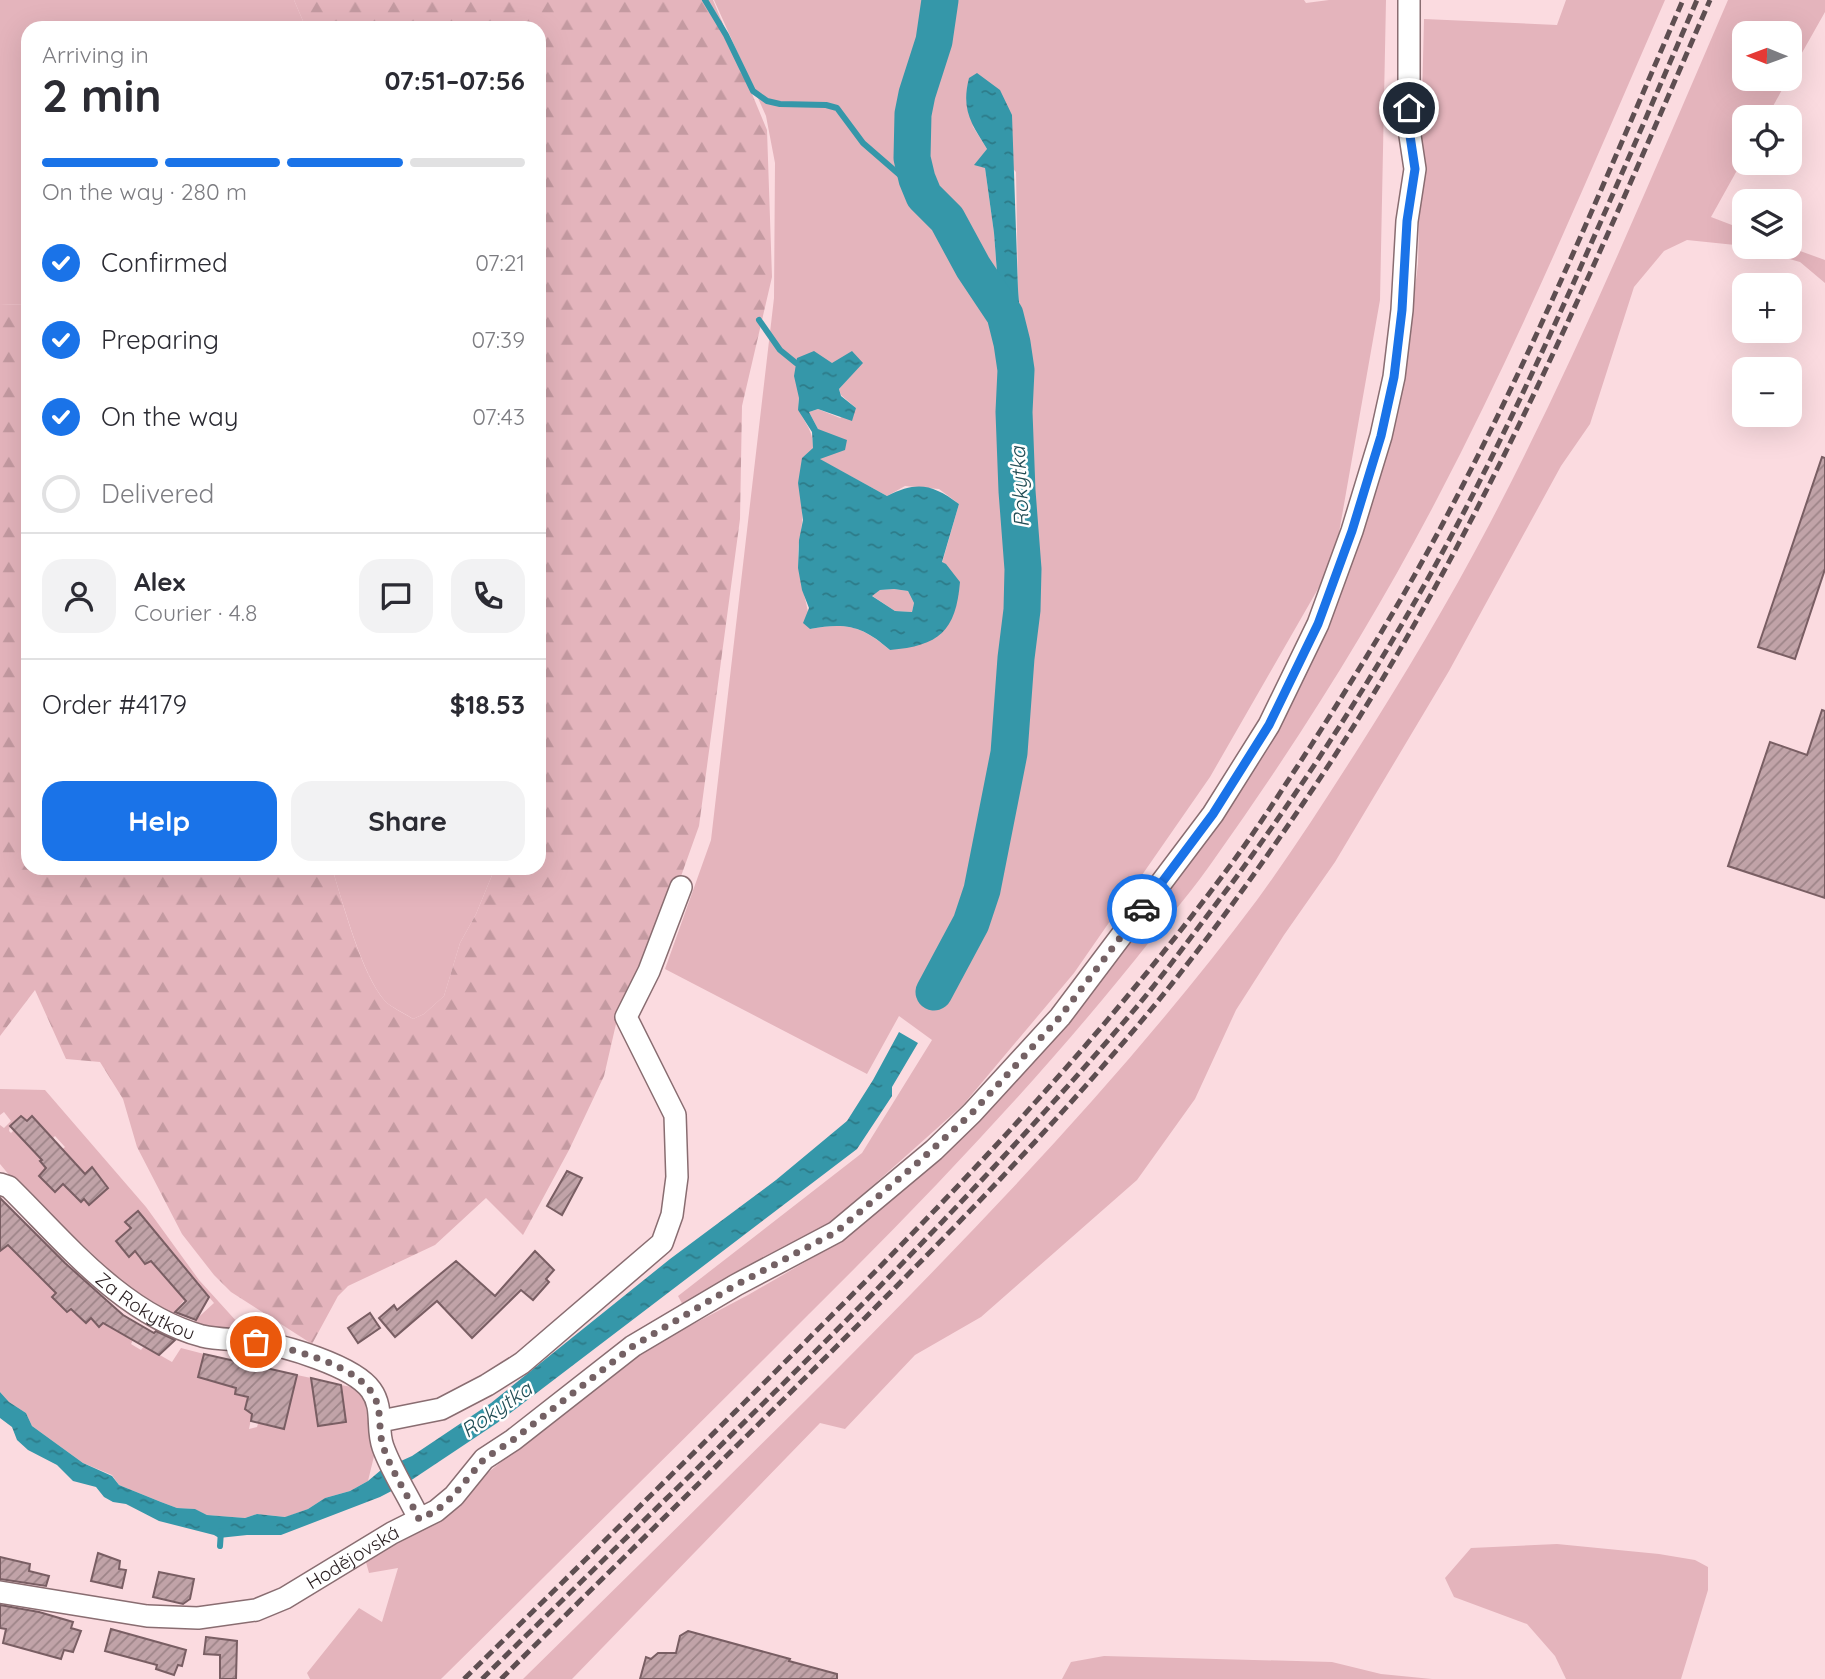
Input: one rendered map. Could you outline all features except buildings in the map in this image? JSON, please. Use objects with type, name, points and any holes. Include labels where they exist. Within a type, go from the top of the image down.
[{"type":"street","name":"Hodějovská","points":[[0,1592],[148,1616],[198,1618],[256,1610],[285,1598],[436,1511],[453,1496],[484,1459],[513,1440],[633,1346],[736,1285],[836,1232],[934,1150],[972,1113],[1060,1017],[1213,814],[1269,725],[1318,624],[1352,531],[1381,436],[1394,377],[1402,310],[1407,221],[1415,169],[1409,129],[1409,0]]},
{"type":"street","points":[[381,1421],[441,1409],[522,1363],[662,1243],[672,1214],[677,1177],[675,1115],[626,1017],[649,971],[681,887]]},
{"type":"street","name":"Za Rokytkou","points":[[0,1184],[9,1187],[113,1289],[158,1318],[200,1335],[295,1350],[350,1374],[370,1388],[379,1406],[380,1435],[419,1519]]},
{"type":"green space","points":[[0,0],[294,0],[303,21],[21,21],[21,304],[0,305]]},
{"type":"green space","points":[[294,0],[713,0],[767,130],[772,277],[742,406],[740,519],[699,826],[661,932],[619,1011],[604,1076],[569,1150],[523,1235],[486,1198],[435,1245],[348,1286],[338,1296],[312,1344],[231,1292],[214,1275],[182,1234],[137,1147],[123,1099],[100,1062],[66,1059],[35,990],[0,1036],[0,305],[21,304],[21,875],[334,875],[354,938],[376,989],[388,1004],[413,1019],[424,1014],[444,996],[460,943],[492,875],[546,875],[546,21],[303,21]]},
{"type":"green space","points":[[714,0],[1304,0],[1306,3],[1329,0],[1386,0],[1380,300],[1334,561],[1210,777],[1074,973],[963,1105],[832,1222],[685,1309],[678,1296],[862,1153],[932,1040],[899,1016],[867,1074],[665,969],[711,840],[774,298],[775,163],[766,116]],"holes":[[[972,125],[1016,172],[1018,289],[1023,351],[1008,366],[997,316],[990,301],[998,286],[985,168],[987,149]],[[862,363],[839,389],[841,395],[856,408],[840,418],[818,409],[809,412],[818,429],[819,459],[887,496],[905,486],[939,489],[959,504],[942,563],[890,650],[871,636],[853,628],[834,626],[810,629],[798,565],[802,501],[813,448],[811,433],[800,411],[799,398]]]},
{"type":"green space","points":[[1566,0],[1665,0],[1527,314],[1437,499],[1332,683],[1200,879],[1069,1039],[941,1179],[808,1315],[441,1679],[310,1679],[307,1673],[359,1608],[382,1622],[398,1568],[369,1573],[364,1555],[433,1517],[595,1386],[650,1347],[845,1239],[940,1160],[1065,1021],[1289,704],[1329,628],[1390,440],[1407,351],[1418,264],[1424,19],[1557,25]]},
{"type":"green space","points":[[1728,0],[1825,0],[1825,12],[1802,53],[1802,21],[1732,21],[1732,91],[1781,91],[1774,105],[1732,105],[1732,175],[1734,175],[1711,217],[1732,225],[1732,245],[1687,240],[1664,251],[1634,287],[1590,424],[1561,466],[1449,671],[1335,862],[1236,1010],[1195,1099],[1137,1180],[981,1317],[915,1355],[845,1429],[820,1423],[572,1679],[523,1679],[807,1399],[984,1219],[1152,1032],[1257,900],[1320,808],[1391,696],[1489,525],[1584,331]]},
{"type":"green space","points":[[1802,252],[1825,260],[1825,283],[1800,262],[1790,259],[1802,259]]},
{"type":"green space","points":[[880,590],[908,591],[914,603],[912,612],[895,611],[871,595]]},
{"type":"green space","points":[[334,875],[492,875],[460,943],[444,996],[424,1014],[413,1019],[385,1001],[369,974],[354,938]]},
{"type":"green space","points":[[0,1089],[45,1090],[146,1207],[199,1280],[238,1323],[224,1332],[191,1324],[214,1303],[193,1278],[185,1299],[173,1314],[123,1283],[0,1164],[0,1125],[4,1128],[11,1121],[4,1112],[0,1115]],"holes":[[[33,1116],[51,1140],[55,1136],[65,1147],[44,1166],[45,1158],[26,1134],[21,1138],[14,1130],[11,1133],[9,1131],[10,1126],[28,1122]],[[69,1157],[80,1168],[54,1191],[39,1176]],[[92,1168],[108,1188],[90,1205],[84,1199],[81,1202],[76,1197]],[[137,1211],[152,1229],[139,1248],[129,1256],[131,1228],[125,1222]]]},
{"type":"green space","points":[[9,1244],[56,1293],[52,1297],[67,1312],[71,1309],[86,1323],[91,1318],[100,1327],[117,1309],[130,1319],[133,1340],[131,1344],[141,1350],[144,1346],[172,1362],[181,1348],[204,1354],[198,1377],[236,1388],[235,1394],[247,1397],[245,1408],[252,1414],[249,1429],[257,1427],[261,1414],[282,1399],[276,1427],[284,1429],[297,1375],[311,1378],[318,1426],[346,1422],[341,1385],[362,1389],[375,1452],[368,1481],[286,1517],[257,1514],[245,1518],[207,1515],[194,1509],[177,1508],[119,1485],[112,1475],[83,1463],[32,1426],[26,1413],[9,1402],[0,1392],[0,1245]]},
{"type":"green space","points":[[1557,1544],[1659,1554],[1695,1560],[1708,1567],[1708,1590],[1681,1679],[1566,1679],[1555,1656],[1527,1624],[1454,1597],[1445,1578],[1471,1548]]},
{"type":"green space","points":[[1104,1656],[1332,1662],[1381,1674],[1432,1679],[1062,1679],[1071,1662]]},
{"type":"water","points":[[977,73],[1000,90],[1012,115],[1023,352],[1008,366],[997,316],[990,301],[998,286],[985,168],[974,165],[987,149],[972,124],[966,99],[969,78]]},
{"type":"water","points":[[814,351],[832,363],[852,351],[863,363],[839,389],[841,396],[856,408],[852,421],[818,409],[809,412],[818,429],[847,440],[845,450],[820,459],[887,496],[907,488],[924,487],[941,492],[959,504],[942,562],[960,582],[958,599],[949,624],[933,640],[921,645],[890,650],[871,636],[853,628],[834,626],[810,629],[803,623],[809,608],[798,568],[803,520],[798,483],[802,458],[813,448],[812,432],[798,410],[799,398],[794,376],[797,358]],"holes":[[[880,590],[908,591],[914,603],[912,612],[895,611],[872,596]]]},
{"type":"water","points":[[899,1032],[918,1043],[892,1087],[892,1096],[857,1149],[497,1423],[407,1483],[380,1497],[281,1535],[219,1538],[159,1521],[126,1504],[113,1502],[104,1497],[96,1487],[73,1481],[57,1465],[28,1450],[17,1440],[12,1427],[0,1418],[0,1392],[9,1402],[26,1413],[32,1426],[83,1463],[112,1476],[119,1485],[177,1508],[195,1509],[207,1515],[245,1518],[257,1514],[285,1517],[308,1509],[325,1498],[350,1491],[381,1470],[412,1456],[491,1403],[670,1259],[776,1180],[847,1121]]},
{"type":"waterway","points":[[705,0],[726,35],[753,91],[767,101],[780,104],[826,105],[837,108],[863,143],[924,196]]},
{"type":"waterway","name":"Rokytka","points":[[934,992],[971,923],[982,890],[1009,753],[1022,610],[1023,569],[1014,412],[1016,370],[1005,315],[973,267],[947,219],[924,196],[912,158],[913,114],[934,41],[940,0]]},
{"type":"waterway","points":[[759,320],[780,350],[796,363]]},
{"type":"waterway","points":[[220,1546],[221,1531]]},
{"type":"railway","points":[[464,1679],[787,1360],[1014,1126],[1122,1003],[1235,859],[1280,794],[1348,686],[1451,508],[1543,320],[1683,0]]},
{"type":"railway","points":[[482,1679],[813,1354],[974,1188],[1129,1016],[1232,883],[1356,700],[1413,605],[1466,508],[1557,320],[1697,0]]},
{"type":"railway","points":[[501,1679],[915,1268],[991,1188],[1139,1024],[1243,889],[1364,710],[1475,513],[1573,310],[1710,0]]},
{"type":"way so far","points":[[256,1342],[311,1356],[350,1374],[370,1388],[379,1406],[383,1446],[419,1519],[436,1511],[453,1496],[484,1459],[513,1440],[633,1346],[736,1285],[836,1232],[934,1150],[972,1113],[1060,1017],[1142,909]]},
{"type":"route","points":[[1142,909],[1213,814],[1269,725],[1318,624],[1352,531],[1381,436],[1394,377],[1402,310],[1407,221],[1415,169],[1409,108]]}]
